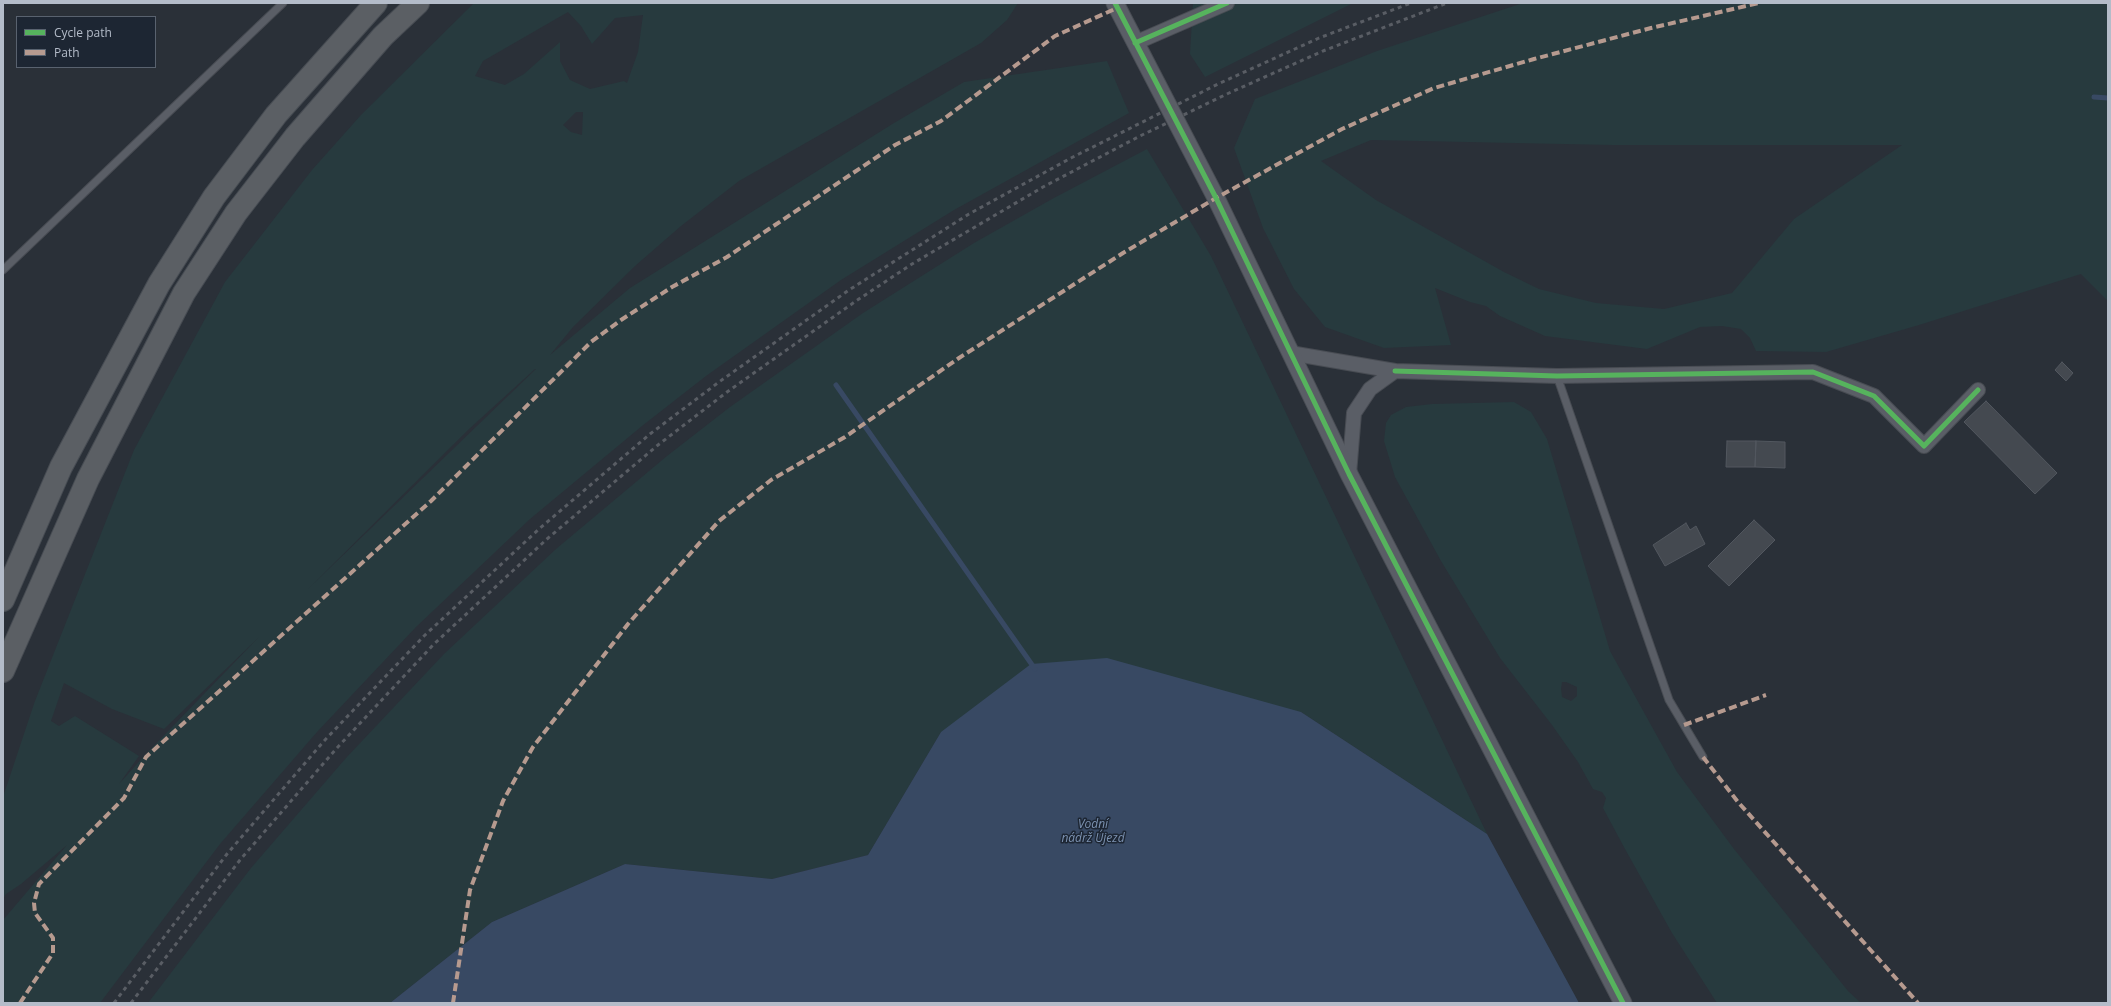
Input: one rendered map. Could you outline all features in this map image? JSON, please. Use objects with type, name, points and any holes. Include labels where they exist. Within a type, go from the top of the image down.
[{"type":"highway","points":[[3,600],[61,467],[159,284],[214,197],[276,115],[376,3]]},
{"type":"highway","points":[[3,671],[88,479],[184,293],[236,213],[295,137],[383,36],[418,3]]},
{"type":"street","points":[[1115,3],[1216,198],[1349,474],[1623,1003]]},
{"type":"street","points":[[1135,42],[1227,3]]},
{"type":"street","points":[[1290,353],[1395,371],[1557,376],[1813,372],[1874,396],[1924,446],[1978,390]]},
{"type":"street","points":[[1349,474],[1354,412],[1370,389],[1395,371]]},
{"type":"lane","points":[[3,270],[283,3]]},
{"type":"lane","points":[[1557,376],[1669,700],[1703,757]]},
{"type":"green space","points":[[474,3],[1018,3],[1007,20],[981,43],[739,181],[681,226],[635,266],[573,327],[550,355],[630,288],[894,123],[964,82],[1107,61],[1129,113],[954,210],[841,280],[706,376],[642,426],[530,519],[416,627],[317,732],[220,844],[100,1003],[3,1003],[3,920],[67,845],[21,884],[6,894],[3,899],[3,797],[35,701],[134,450],[225,282],[312,170],[361,115]],"holes":[[[568,12],[581,26],[592,44],[615,18],[643,15],[638,52],[627,83],[624,81],[590,89],[570,80],[560,61],[560,42],[524,74],[505,85],[475,76],[483,61]],[[576,112],[583,112],[582,135],[571,132],[563,125]],[[536,369],[307,590],[469,429]],[[259,637],[119,784],[139,756],[75,716],[59,726],[51,721],[64,683],[112,709],[164,729]]]},
{"type":"green space","points":[[1193,3],[1353,3],[1205,77],[1190,54]]},
{"type":"green space","points":[[1523,3],[2108,3],[2108,301],[2081,274],[1919,325],[1826,352],[1756,351],[1750,338],[1741,329],[1722,326],[1700,327],[1647,349],[1545,336],[1500,316],[1486,306],[1470,302],[1435,288],[1451,345],[1384,348],[1325,327],[1294,289],[1263,228],[1234,148],[1255,99],[1377,51]],"holes":[[[1371,140],[1612,145],[1902,145],[1794,219],[1732,293],[1664,309],[1596,303],[1539,289],[1504,272],[1376,200],[1321,161]]]},
{"type":"green space","points":[[1147,149],[1211,256],[1487,834],[1301,712],[941,732],[868,855],[772,879],[625,864],[492,922],[390,1003],[148,1003],[251,868],[346,758],[444,654],[556,549],[667,456],[730,407],[863,313],[974,243],[1052,199]]},
{"type":"green space","points":[[1514,402],[1531,412],[1547,439],[1610,651],[1677,772],[1734,849],[1848,991],[1861,1003],[1717,1003],[1672,933],[1625,849],[1603,808],[1606,798],[1602,792],[1593,789],[1578,762],[1552,725],[1500,658],[1441,561],[1395,477],[1384,441],[1386,423],[1391,415],[1406,407],[1432,404]],"holes":[[[1562,682],[1566,682],[1577,687],[1577,696],[1571,701],[1562,697]]]},
{"type":"water","name":"Vodní nádrž Újezd","points":[[1107,658],[1301,712],[1487,834],[1579,1003],[390,1003],[492,922],[625,864],[772,879],[868,855],[941,732],[1031,664]]},
{"type":"building","points":[[2062,362],[2073,373],[2066,381],[2055,370]]},
{"type":"building","points":[[1986,401],[2057,473],[2035,494],[1964,422]]},
{"type":"building","points":[[1727,441],[1756,441],[1755,467],[1726,467]]},
{"type":"building","points":[[1756,441],[1785,442],[1785,468],[1755,467]]},
{"type":"building","points":[[1754,520],[1775,540],[1729,586],[1708,566]]},
{"type":"building","points":[[1686,523],[1690,530],[1696,526],[1705,544],[1665,566],[1653,545]]},
{"type":"waterway","points":[[2094,97],[2108,98]]},
{"type":"waterway","points":[[836,385],[1035,669]]},
{"type":"railway","points":[[114,1003],[227,854],[324,741],[424,636],[539,529],[650,434],[719,382],[849,290],[969,214],[1071,158],[1218,84],[1319,38],[1411,3]]},
{"type":"railway","points":[[131,1003],[240,860],[336,749],[434,644],[547,539],[658,445],[727,392],[856,301],[912,264],[1043,187],[1140,136],[1229,93],[1323,51],[1447,3]]},
{"type":"marked path","points":[[453,1003],[470,890],[503,801],[533,747],[628,624],[719,521],[771,480],[845,437],[959,358],[1123,253],[1216,198],[1342,129],[1434,88],[1534,59],[1651,28],[1759,3]]},
{"type":"marked path","points":[[20,1003],[53,953],[53,938],[35,913],[34,903],[39,884],[124,798],[146,757],[431,501],[591,342],[621,320],[672,287],[727,257],[895,145],[941,121],[1055,36],[1117,8]]},
{"type":"marked path","points":[[1684,725],[1766,695]]},
{"type":"marked path","points":[[1703,757],[1738,802],[1918,1003]]},
{"type":"cycle path","points":[[1115,3],[1216,198],[1349,474],[1623,1003]]},
{"type":"cycle path","points":[[1135,43],[1227,3]]},
{"type":"cycle path","points":[[1395,371],[1557,376],[1813,372],[1874,396],[1924,446],[1978,390]]}]
